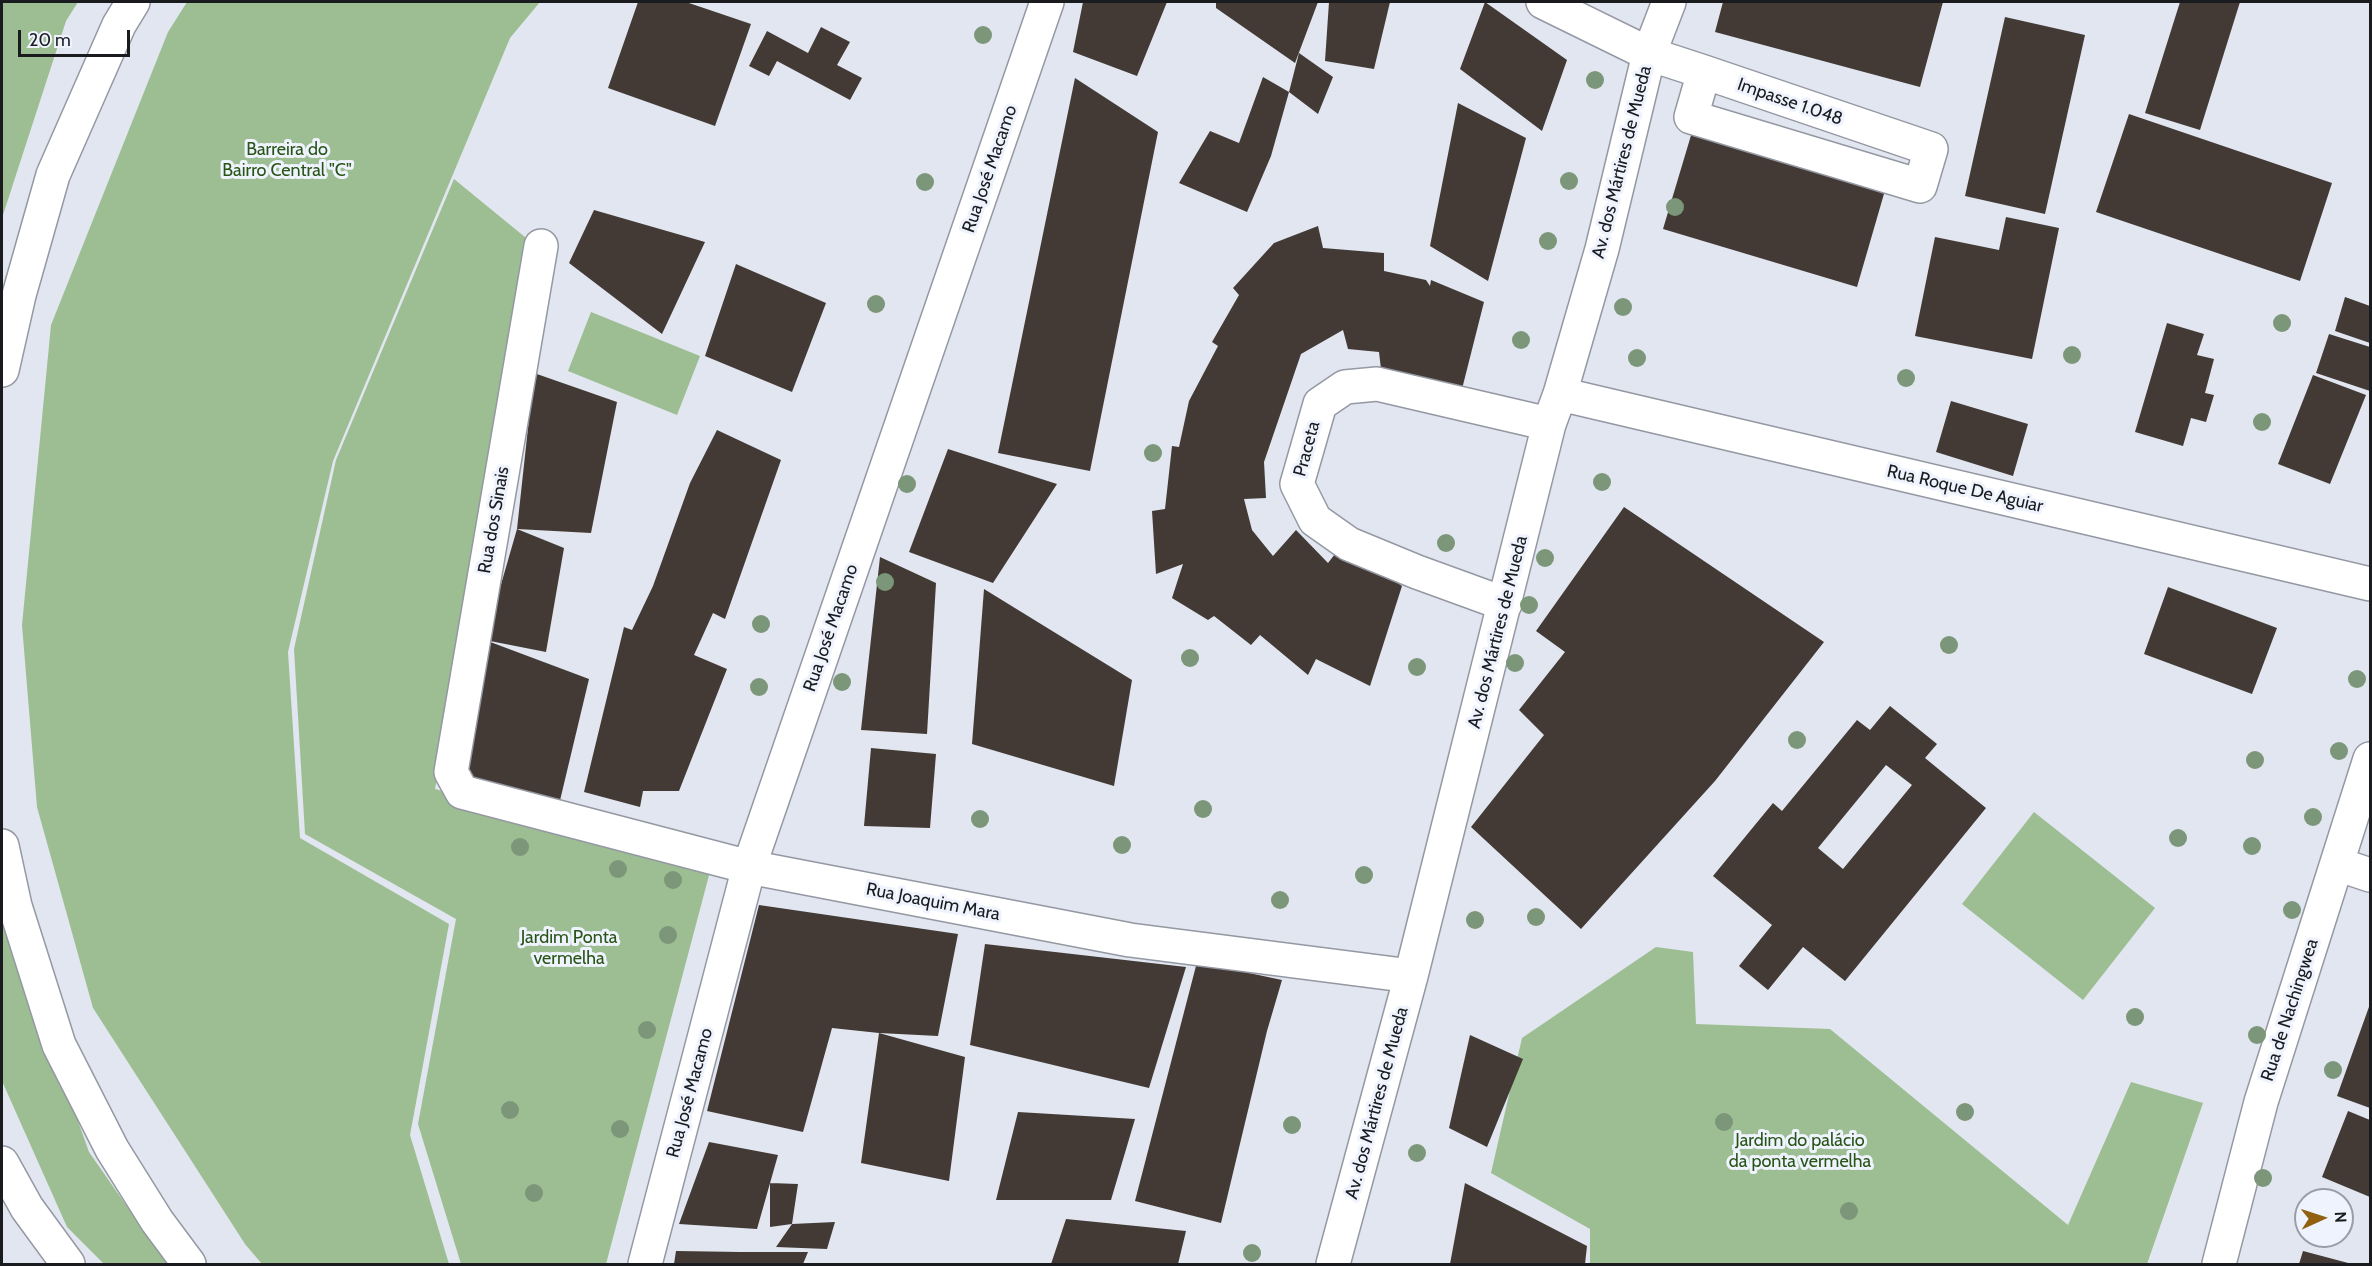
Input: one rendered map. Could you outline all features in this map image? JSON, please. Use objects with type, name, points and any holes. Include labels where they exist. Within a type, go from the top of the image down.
[{"type":"street","points":[[2,370],[19,295],[53,175],[119,25],[133,2]]},
{"type":"street","name":"Rua José Macamo","points":[[645,1264],[749,867],[1047,2]]},
{"type":"street","name":"Impasse 1.048","points":[[1543,2],[1649,54],[1704,72],[1931,149],[1920,186],[1690,117],[1704,72]]},
{"type":"street","name":"Av. dos Mártires de Mueda","points":[[1333,1264],[1411,976],[1555,409],[1602,249],[1649,54],[1669,2]]},
{"type":"street","name":"Rua dos Sinais","points":[[462,792],[451,772],[541,246]]},
{"type":"street","name":"Praceta","points":[[1505,604],[1349,544],[1315,520],[1297,483],[1320,404],[1346,387],[1377,384],[1555,409]]},
{"type":"street","name":"Rua Roque De Aguiar","points":[[1555,409],[2370,584]]},
{"type":"street","name":"Rua de Nachingwea","points":[[2219,1264],[2261,1102],[2370,759]]},
{"type":"street","name":"Rua Joaquim Mara","points":[[462,792],[749,867],[1130,939],[1411,976]]},
{"type":"street","points":[[2,846],[15,906],[59,1045],[112,1149],[157,1221],[189,1264]]},
{"type":"street","points":[[2337,864],[2370,875]]},
{"type":"street","points":[[2,1163],[27,1208],[68,1264]]},
{"type":"street","points":[[27,1208],[47,1264]]},
{"type":"green space","points":[[2,2],[78,2],[66,21],[2,218]]},
{"type":"green space","name":"Barreira do Bairro Central \"C\"","points":[[187,2],[540,2],[510,38],[333,461],[288,652],[300,838],[449,924],[410,1135],[449,1264],[262,1264],[245,1244],[93,1008],[37,807],[22,625],[51,325],[168,32]]},
{"type":"green space","name":"Jardim Ponta vermelha","points":[[454,179],[531,242],[435,789],[712,864],[606,1264],[461,1264],[418,1124],[456,919],[305,834],[294,649],[336,460]]},
{"type":"green space","points":[[591,312],[700,356],[677,415],[568,371]]},
{"type":"green space","points":[[2034,812],[2155,908],[2083,1000],[1962,904]]},
{"type":"green space","points":[[2,908],[89,1152],[167,1264],[104,1264],[67,1227],[2,1081]]},
{"type":"green space","name":"Jardim do palácio da ponta vermelha","points":[[1656,947],[1693,952],[1696,1024],[1830,1029],[2068,1225],[2131,1082],[2203,1103],[2147,1264],[1590,1264],[1590,1229],[1491,1173],[1522,1038]]},
{"type":"building","points":[[638,2],[686,2],[751,24],[715,126],[608,88]]},
{"type":"building","points":[[1083,2],[1167,2],[1137,76],[1073,52]]},
{"type":"building","points":[[1216,2],[1318,2],[1295,63],[1216,8]]},
{"type":"building","points":[[1329,2],[1390,2],[1374,69],[1325,61]]},
{"type":"building","points":[[1485,2],[1567,60],[1542,131],[1460,69]]},
{"type":"building","points":[[1723,2],[1943,2],[1920,87],[1715,32]]},
{"type":"building","points":[[2180,2],[2240,2],[2200,130],[2145,113]]},
{"type":"building","points":[[2005,17],[2085,35],[2045,214],[1965,196]]},
{"type":"building","points":[[821,27],[850,42],[837,65],[862,78],[850,100],[777,61],[769,76],[749,66],[767,31],[808,53]]},
{"type":"building","points":[[1299,53],[1333,77],[1318,114],[1289,92]]},
{"type":"building","points":[[1263,77],[1289,92],[1271,156],[1247,212],[1179,183],[1210,131],[1239,143]]},
{"type":"building","points":[[1075,78],[1158,132],[1090,471],[998,453]]},
{"type":"building","points":[[1458,103],[1526,138],[1488,281],[1430,246]]},
{"type":"building","points":[[2129,114],[2332,183],[2300,281],[2096,212]]},
{"type":"building","points":[[1695,122],[1888,180],[1857,287],[1663,229]]},
{"type":"building","points":[[594,210],[705,242],[662,334],[569,263]]},
{"type":"building","points":[[2006,217],[2059,228],[2032,359],[1915,336],[1935,237],[1999,250]]},
{"type":"building","points":[[1318,226],[1323,248],[1384,253],[1384,271],[1426,280],[1430,286],[1431,280],[1484,302],[1461,393],[1419,383],[1420,377],[1381,369],[1379,352],[1348,349],[1343,330],[1301,354],[1264,462],[1266,498],[1244,499],[1252,530],[1273,556],[1296,530],[1328,563],[1335,554],[1367,561],[1402,586],[1370,686],[1316,659],[1308,675],[1260,635],[1251,645],[1214,616],[1208,620],[1172,598],[1183,564],[1156,574],[1152,511],[1165,509],[1172,446],[1179,447],[1189,401],[1218,346],[1212,342],[1239,295],[1233,288],[1274,243]]},
{"type":"building","points":[[736,264],[826,303],[792,392],[705,356]]},
{"type":"building","points":[[2345,297],[2370,306],[2370,343],[2335,331]]},
{"type":"building","points":[[2167,323],[2204,334],[2197,355],[2214,359],[2205,393],[2214,395],[2206,422],[2191,418],[2183,446],[2135,432]]},
{"type":"building","points":[[2329,334],[2370,347],[2370,391],[2316,373]]},
{"type":"building","points":[[534,373],[617,402],[591,533],[517,529]]},
{"type":"building","points":[[2313,375],[2366,395],[2330,484],[2278,464]]},
{"type":"building","points":[[1951,401],[2028,424],[2013,476],[1936,452]]},
{"type":"building","points":[[717,430],[781,460],[725,619],[713,613],[694,655],[727,669],[679,791],[643,791],[640,807],[584,792],[624,627],[632,630],[653,586],[690,483]]},
{"type":"building","points":[[948,449],[1057,484],[993,583],[909,552]]},
{"type":"building","points":[[1624,507],[1824,642],[1715,781],[1581,929],[1471,827],[1544,735],[1519,710],[1565,652],[1536,631]]},
{"type":"building","points":[[517,529],[564,548],[546,652],[485,640]]},
{"type":"building","points":[[880,557],[936,583],[927,734],[861,730]]},
{"type":"building","points":[[2168,587],[2277,628],[2252,694],[2144,654]]},
{"type":"building","points":[[984,589],[1132,680],[1114,786],[972,744]]},
{"type":"building","points":[[485,640],[589,679],[557,813],[461,786]]},
{"type":"building","points":[[1890,706],[1937,744],[1925,758],[1986,808],[1845,981],[1803,947],[1768,990],[1739,966],[1772,925],[1713,876],[1773,803],[1782,811],[1857,720],[1870,730]],"holes":[[[1886,765],[1912,785],[1843,869],[1818,848]]]},
{"type":"building","points":[[871,748],[936,754],[930,828],[864,826]]},
{"type":"building","points":[[759,905],[958,934],[938,1036],[832,1028],[803,1132],[707,1111]]},
{"type":"building","points":[[985,944],[1186,967],[1149,1088],[970,1045]]},
{"type":"building","points":[[1197,962],[1282,980],[1267,1031],[1221,1223],[1135,1201]]},
{"type":"building","points":[[2370,1004],[2370,1108],[2337,1096]]},
{"type":"building","points":[[879,1033],[965,1057],[949,1181],[861,1163]]},
{"type":"building","points":[[1470,1035],[1523,1059],[1487,1147],[1449,1128]]},
{"type":"building","points":[[2348,1111],[2370,1120],[2370,1197],[2354,1190],[2354,1188],[2348,1188],[2322,1177]]},
{"type":"building","points":[[1018,1112],[1135,1119],[1111,1200],[996,1200]]},
{"type":"building","points":[[709,1142],[778,1155],[757,1229],[679,1224]]},
{"type":"building","points":[[770,1183],[798,1184],[792,1224],[770,1227]]},
{"type":"building","points":[[1465,1183],[1587,1246],[1585,1264],[1450,1264]]},
{"type":"building","points":[[1066,1219],[1186,1231],[1178,1264],[1051,1264]]},
{"type":"building","points":[[835,1222],[827,1249],[776,1247],[792,1224]]},
{"type":"building","points":[[676,1251],[808,1252],[803,1264],[674,1264]]},
{"type":"building","points":[[2303,1251],[2352,1264],[2299,1264]]}]
